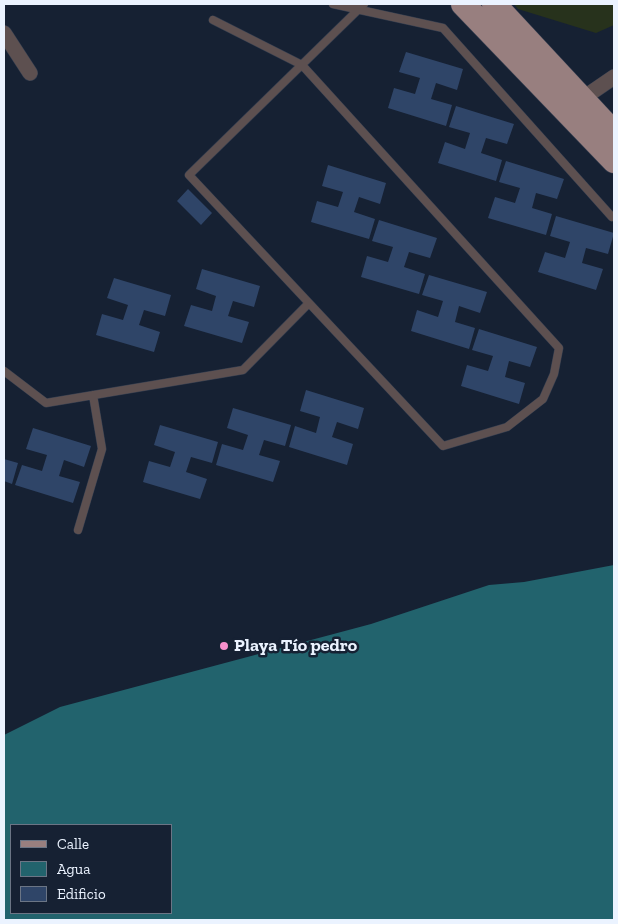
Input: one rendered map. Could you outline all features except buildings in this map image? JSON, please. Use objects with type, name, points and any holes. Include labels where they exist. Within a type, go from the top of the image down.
[{"type":"main road","points":[[463,4],[574,105],[614,133]]},
{"type":"main road","points":[[494,4],[574,105],[614,161]]},
{"type":"street","points":[[4,33],[30,73]]},
{"type":"street","points":[[574,105],[614,77]]},
{"type":"lane","points":[[333,4],[443,28],[612,216]]},
{"type":"lane","points":[[213,20],[302,65],[559,348],[554,374],[543,399],[507,427],[443,446],[190,175],[302,65],[358,10],[364,4]]},
{"type":"lane","points":[[4,371],[46,403],[243,370],[309,303]]},
{"type":"lane","points":[[78,530],[102,449],[94,394]]},
{"type":"shaded area","points":[[514,4],[614,4],[614,25],[596,33],[518,9]]},
{"type":"water","points":[[614,565],[614,920],[4,920],[4,735],[60,707],[371,624],[489,585],[524,582]]},
{"type":"place","name":"Playa Tío pedro","points":[[224,646]]}]
